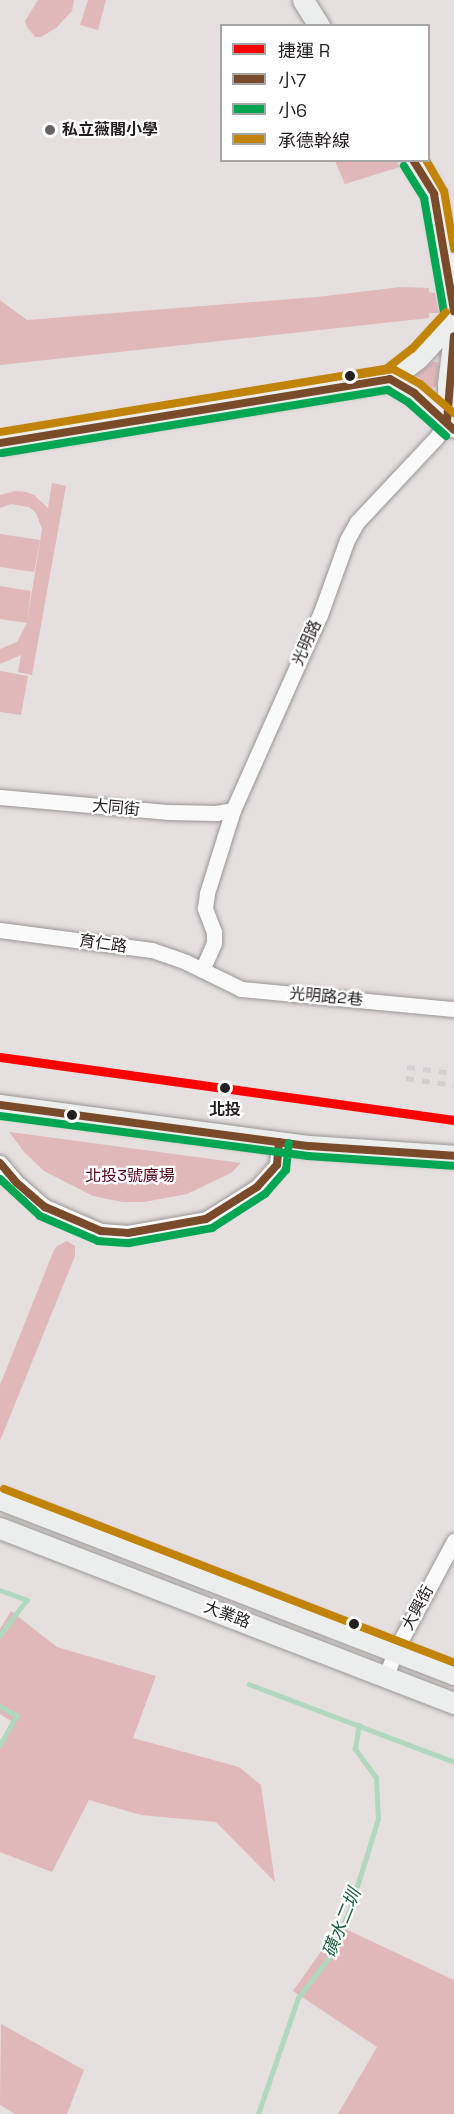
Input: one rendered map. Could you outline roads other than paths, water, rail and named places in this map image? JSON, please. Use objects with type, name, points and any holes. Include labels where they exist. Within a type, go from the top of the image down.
[{"type":"street","points":[[303,0],[318,24]]},
{"type":"street","points":[[415,162],[434,194],[452,281],[454,311]]},
{"type":"street","points":[[0,443],[390,380],[419,357],[454,319]]},
{"type":"street","points":[[451,425],[454,336]]},
{"type":"street","points":[[390,380],[414,393],[451,425]]},
{"type":"street","name":"光明路","points":[[202,970],[214,943],[214,932],[205,908],[207,893],[233,810],[320,615],[347,540],[357,522],[451,425]]},
{"type":"street","name":"大同街","points":[[0,797],[169,812],[216,813],[233,810]]},
{"type":"street","name":"育仁路","points":[[0,930],[152,950],[202,970]]},
{"type":"street","name":"光明路2巷","points":[[202,970],[241,989],[454,1009]]},
{"type":"street","points":[[0,1105],[279,1142],[454,1156]]},
{"type":"street","points":[[0,1163],[17,1183],[45,1207],[101,1231],[128,1233],[206,1219],[257,1187],[277,1165],[279,1142]]},
{"type":"street","name":"大業路","points":[[0,1498],[454,1674]]},
{"type":"street","name":"大業路","points":[[0,1528],[454,1703]]},
{"type":"street","name":"大興街","points":[[386,1677],[395,1651],[454,1541]]},
{"type":"waterway","points":[[0,1590],[27,1600],[0,1636]]},
{"type":"waterway","points":[[249,1684],[454,1762]]},
{"type":"waterway","points":[[0,1706],[17,1716],[0,1746]]},
{"type":"waterway","name":"磺水二圳","points":[[258,2114],[298,1998],[328,1959],[351,1906],[378,1819],[376,1778],[355,1749],[359,1725]]},
{"type":"railway","points":[[407,1067],[454,1073]]},
{"type":"railway","points":[[406,1078],[454,1085]]},
{"type":"metro line","name":"R","points":[[0,1057],[454,1120]]},
{"type":"place","name":"私立薇閣小學","points":[[50,130]]},
{"type":"place","name":"北投","points":[[225,1088]]},
{"type":"park label","name":"北投3號廣場","points":[[130,1176]]}]
